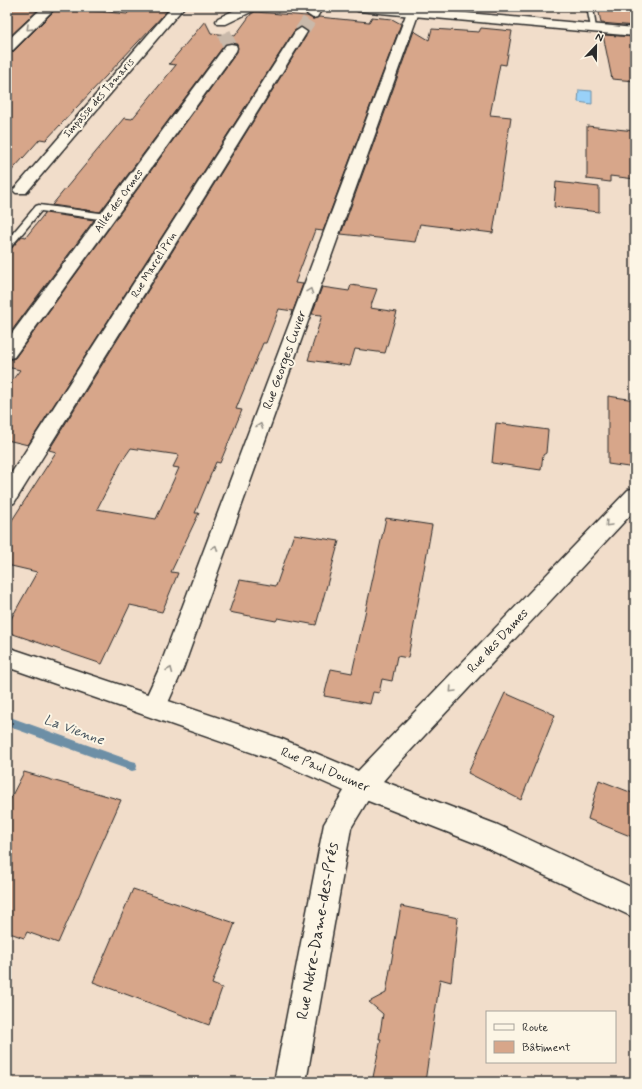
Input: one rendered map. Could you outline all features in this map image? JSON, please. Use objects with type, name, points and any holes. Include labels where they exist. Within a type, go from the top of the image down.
[{"type":"street","points":[[7,48],[50,7]]},
{"type":"street","name":"Impasse des Tamaris","points":[[21,190],[178,7]]},
{"type":"street","points":[[215,7],[223,27],[251,7]]},
{"type":"street","points":[[358,7],[635,32]]},
{"type":"street","name":"Rue Georges Cuvier","points":[[154,706],[171,669],[413,12]]},
{"type":"street","name":"Rue Marcel Prin","points":[[7,497],[301,32]]},
{"type":"street","name":"Allée des Ormes","points":[[7,354],[231,48]]},
{"type":"street","name":"Rue des Dames","points":[[362,786],[635,496]]},
{"type":"street","name":"Rue Paul Doumer","points":[[7,657],[282,751],[362,786],[488,835],[635,904]]},
{"type":"street","name":"Rue Notre-Dame-des-Prés","points":[[290,1082],[338,824],[362,786]]},
{"type":"lane","points":[[590,7],[594,28]]},
{"type":"lane","points":[[7,246],[39,208],[107,218]]},
{"type":"water","points":[[579,90],[592,91],[592,104],[578,102]]},
{"type":"building","points":[[7,7],[41,7],[7,39]]},
{"type":"building","points":[[58,7],[127,14],[134,7],[167,11],[46,140],[40,139],[7,176],[7,53],[13,52]]},
{"type":"building","points":[[598,7],[635,7],[635,26],[601,23]]},
{"type":"building","points":[[255,12],[307,16],[313,19],[319,17],[369,22],[372,17],[392,19],[401,24],[323,231],[315,230],[295,283],[303,284],[293,311],[279,309],[266,343],[263,343],[236,409],[242,410],[220,463],[216,462],[195,513],[199,513],[171,572],[178,573],[162,612],[130,605],[102,664],[7,632],[7,626],[37,572],[7,565],[7,528],[56,452],[49,450],[308,31],[300,27],[294,31],[28,445],[7,440],[7,387],[20,370],[7,367],[7,360],[15,358],[237,52],[237,45],[231,43],[225,44],[100,212],[52,205],[124,118],[132,119],[176,65],[169,64],[205,21],[211,33],[235,36],[251,14]],"holes":[[[131,448],[179,455],[173,467],[179,468],[156,519],[97,509],[122,461]]]},
{"type":"building","points":[[481,28],[512,31],[506,65],[500,64],[490,115],[511,117],[493,233],[420,224],[415,242],[341,234],[414,31],[429,40],[432,29],[479,32]]},
{"type":"building","points":[[603,35],[635,37],[635,81],[612,79]]},
{"type":"building","points":[[587,126],[635,131],[635,179],[610,176],[610,182],[587,179]]},
{"type":"building","points":[[556,182],[599,187],[599,212],[554,207]]},
{"type":"building","points":[[45,213],[94,220],[7,337],[7,250],[11,249],[22,236],[26,237]]},
{"type":"building","points":[[351,285],[377,289],[370,308],[397,312],[385,353],[355,349],[350,366],[308,360],[322,315],[312,314],[322,287],[349,291]]},
{"type":"building","points":[[608,396],[635,400],[635,468],[608,464]]},
{"type":"building","points":[[496,423],[548,430],[546,453],[543,455],[541,470],[492,463]]},
{"type":"building","points":[[386,518],[432,525],[408,658],[397,656],[392,681],[382,679],[379,693],[373,692],[370,704],[324,696],[331,669],[352,673]]},
{"type":"building","points":[[294,534],[339,541],[316,625],[278,618],[276,621],[229,612],[240,580],[276,586]]},
{"type":"building","points":[[505,693],[555,715],[521,800],[468,773]]},
{"type":"building","points":[[24,772],[121,800],[58,943],[27,932],[24,938],[7,932],[7,805]]},
{"type":"building","points":[[599,780],[635,794],[635,838],[588,819]]},
{"type":"building","points":[[133,889],[235,923],[212,984],[222,988],[209,1025],[93,982]]},
{"type":"building","points":[[401,906],[458,918],[451,982],[440,979],[425,1082],[372,1082],[381,1039],[379,1039],[383,1014],[369,1002],[386,993]]},
{"type":"waterway","name":"La Vienne","points":[[7,721],[132,766]]},
{"type":"tunnel","points":[[301,32],[313,14]]},
{"type":"tunnel","points":[[224,33],[231,48]]}]
